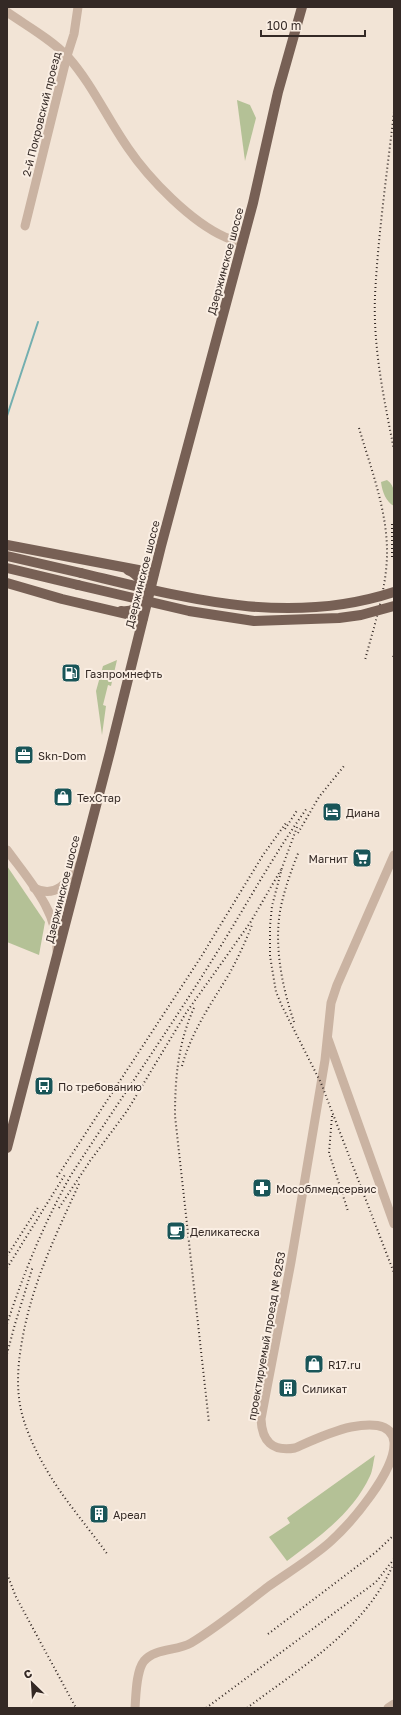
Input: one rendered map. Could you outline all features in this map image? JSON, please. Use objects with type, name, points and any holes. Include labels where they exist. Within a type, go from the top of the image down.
[{"type":"main road","name":"Дзержинское шоссе","points":[[7,1148],[56,962],[154,573],[243,242],[278,92],[302,7]]},
{"type":"main road","points":[[7,545],[154,573]]},
{"type":"main road","points":[[7,556],[192,599],[254,608],[307,607],[337,604],[358,601],[394,592]]},
{"type":"main road","points":[[104,608],[129,611],[137,606],[142,598],[143,585],[140,578],[134,573],[117,566]]},
{"type":"main road","points":[[7,568],[189,611],[254,621],[339,618],[394,606]]},
{"type":"main road","points":[[7,583],[62,599],[143,618]]},
{"type":"street","name":"2-й Покровский проезд","points":[[25,226],[67,56],[74,34],[78,7]]},
{"type":"street","points":[[7,12],[45,38],[67,56],[82,75],[128,148],[154,180],[198,221],[226,237],[243,242]]},
{"type":"street","points":[[7,850],[34,888],[50,914],[56,934],[56,962]]},
{"type":"street","points":[[393,1220],[328,1038],[328,1022],[331,1003],[337,984],[394,855]]},
{"type":"street","points":[[34,888],[48,892],[60,888],[81,862]]},
{"type":"street","name":"проектируемый проезд № 6253","points":[[135,1708],[140,1671],[144,1661],[151,1655],[190,1644],[330,1542],[356,1516],[384,1474],[391,1459],[393,1447],[392,1436],[387,1430],[379,1425],[367,1424],[345,1428],[287,1450],[276,1448],[269,1443],[264,1437],[262,1429],[261,1419],[263,1405],[290,1268],[328,1038]]},
{"type":"street","points":[[388,1708],[394,1704]]},
{"type":"green space","points":[[237,100],[250,105],[256,118],[245,161]]},
{"type":"green space","points":[[387,480],[393,488],[394,506],[387,499],[382,489],[381,482]]},
{"type":"green space","points":[[117,660],[111,686],[108,685],[103,705],[106,706],[102,735],[96,691],[103,666]]},
{"type":"green space","points":[[7,866],[45,922],[39,955],[7,942]]},
{"type":"green space","points":[[375,1455],[370,1476],[363,1489],[345,1513],[311,1543],[287,1561],[269,1537],[290,1523],[287,1518]]},
{"type":"waterway","points":[[7,416],[38,322]]},
{"type":"railway","points":[[394,112],[378,250],[375,296],[377,354],[394,450]]},
{"type":"railway","points":[[359,428],[378,491],[387,540],[384,582],[379,608],[365,660]]},
{"type":"railway","points":[[392,524],[392,557]]},
{"type":"railway","points":[[298,833],[319,797],[344,766]]},
{"type":"railway","points":[[7,1324],[35,1248],[71,1175],[194,989],[307,808]]},
{"type":"railway","points":[[285,829],[298,809]]},
{"type":"railway","points":[[57,1177],[201,957],[263,855],[286,823]]},
{"type":"railway","points":[[297,827],[282,868],[272,906],[270,956],[276,992],[321,1083],[394,1273]]},
{"type":"railway","points":[[294,1022],[282,976],[278,944],[278,928],[285,892],[299,851]]},
{"type":"railway","points":[[59,1208],[90,1161],[127,1111],[186,1013],[250,923],[282,868]]},
{"type":"railway","points":[[182,1066],[196,1030],[231,970],[252,925]]},
{"type":"railway","points":[[194,1008],[184,1034],[178,1061],[175,1116],[209,1423]]},
{"type":"railway","points":[[332,1116],[329,1153],[348,1211]]},
{"type":"railway","points":[[7,1268],[66,1173]]},
{"type":"railway","points":[[79,1184],[45,1261],[32,1299],[26,1320],[21,1349],[18,1375],[18,1393],[25,1423],[47,1471],[63,1496],[108,1555]]},
{"type":"railway","points":[[7,1256],[39,1206]]},
{"type":"railway","points":[[7,1354],[33,1266]]},
{"type":"railway","points":[[268,1634],[376,1552],[394,1535]]},
{"type":"railway","points":[[206,1708],[376,1582],[394,1559]]},
{"type":"railway","points":[[247,1708],[309,1662],[348,1629],[380,1590],[392,1567]]},
{"type":"railway","points":[[7,1574],[16,1597],[76,1708]]},
{"type":"place","name":"Газпромнефть","points":[[71,673]]},
{"type":"place","name":"Skn-Dom","points":[[24,755]]},
{"type":"place","name":"ТехСтар","points":[[63,797]]},
{"type":"place","name":"Диана","points":[[332,812]]},
{"type":"place","name":"Магнит","points":[[362,858]]},
{"type":"place","name":"По требованию","points":[[44,1086]]},
{"type":"place","name":"Мособлмедсервис","points":[[262,1188]]},
{"type":"place","name":"Деликатеска","points":[[176,1231]]},
{"type":"place","name":"R17.ru","points":[[314,1364]]},
{"type":"place","name":"Силикат","points":[[288,1388]]},
{"type":"place","name":"Ареал","points":[[99,1514]]}]
